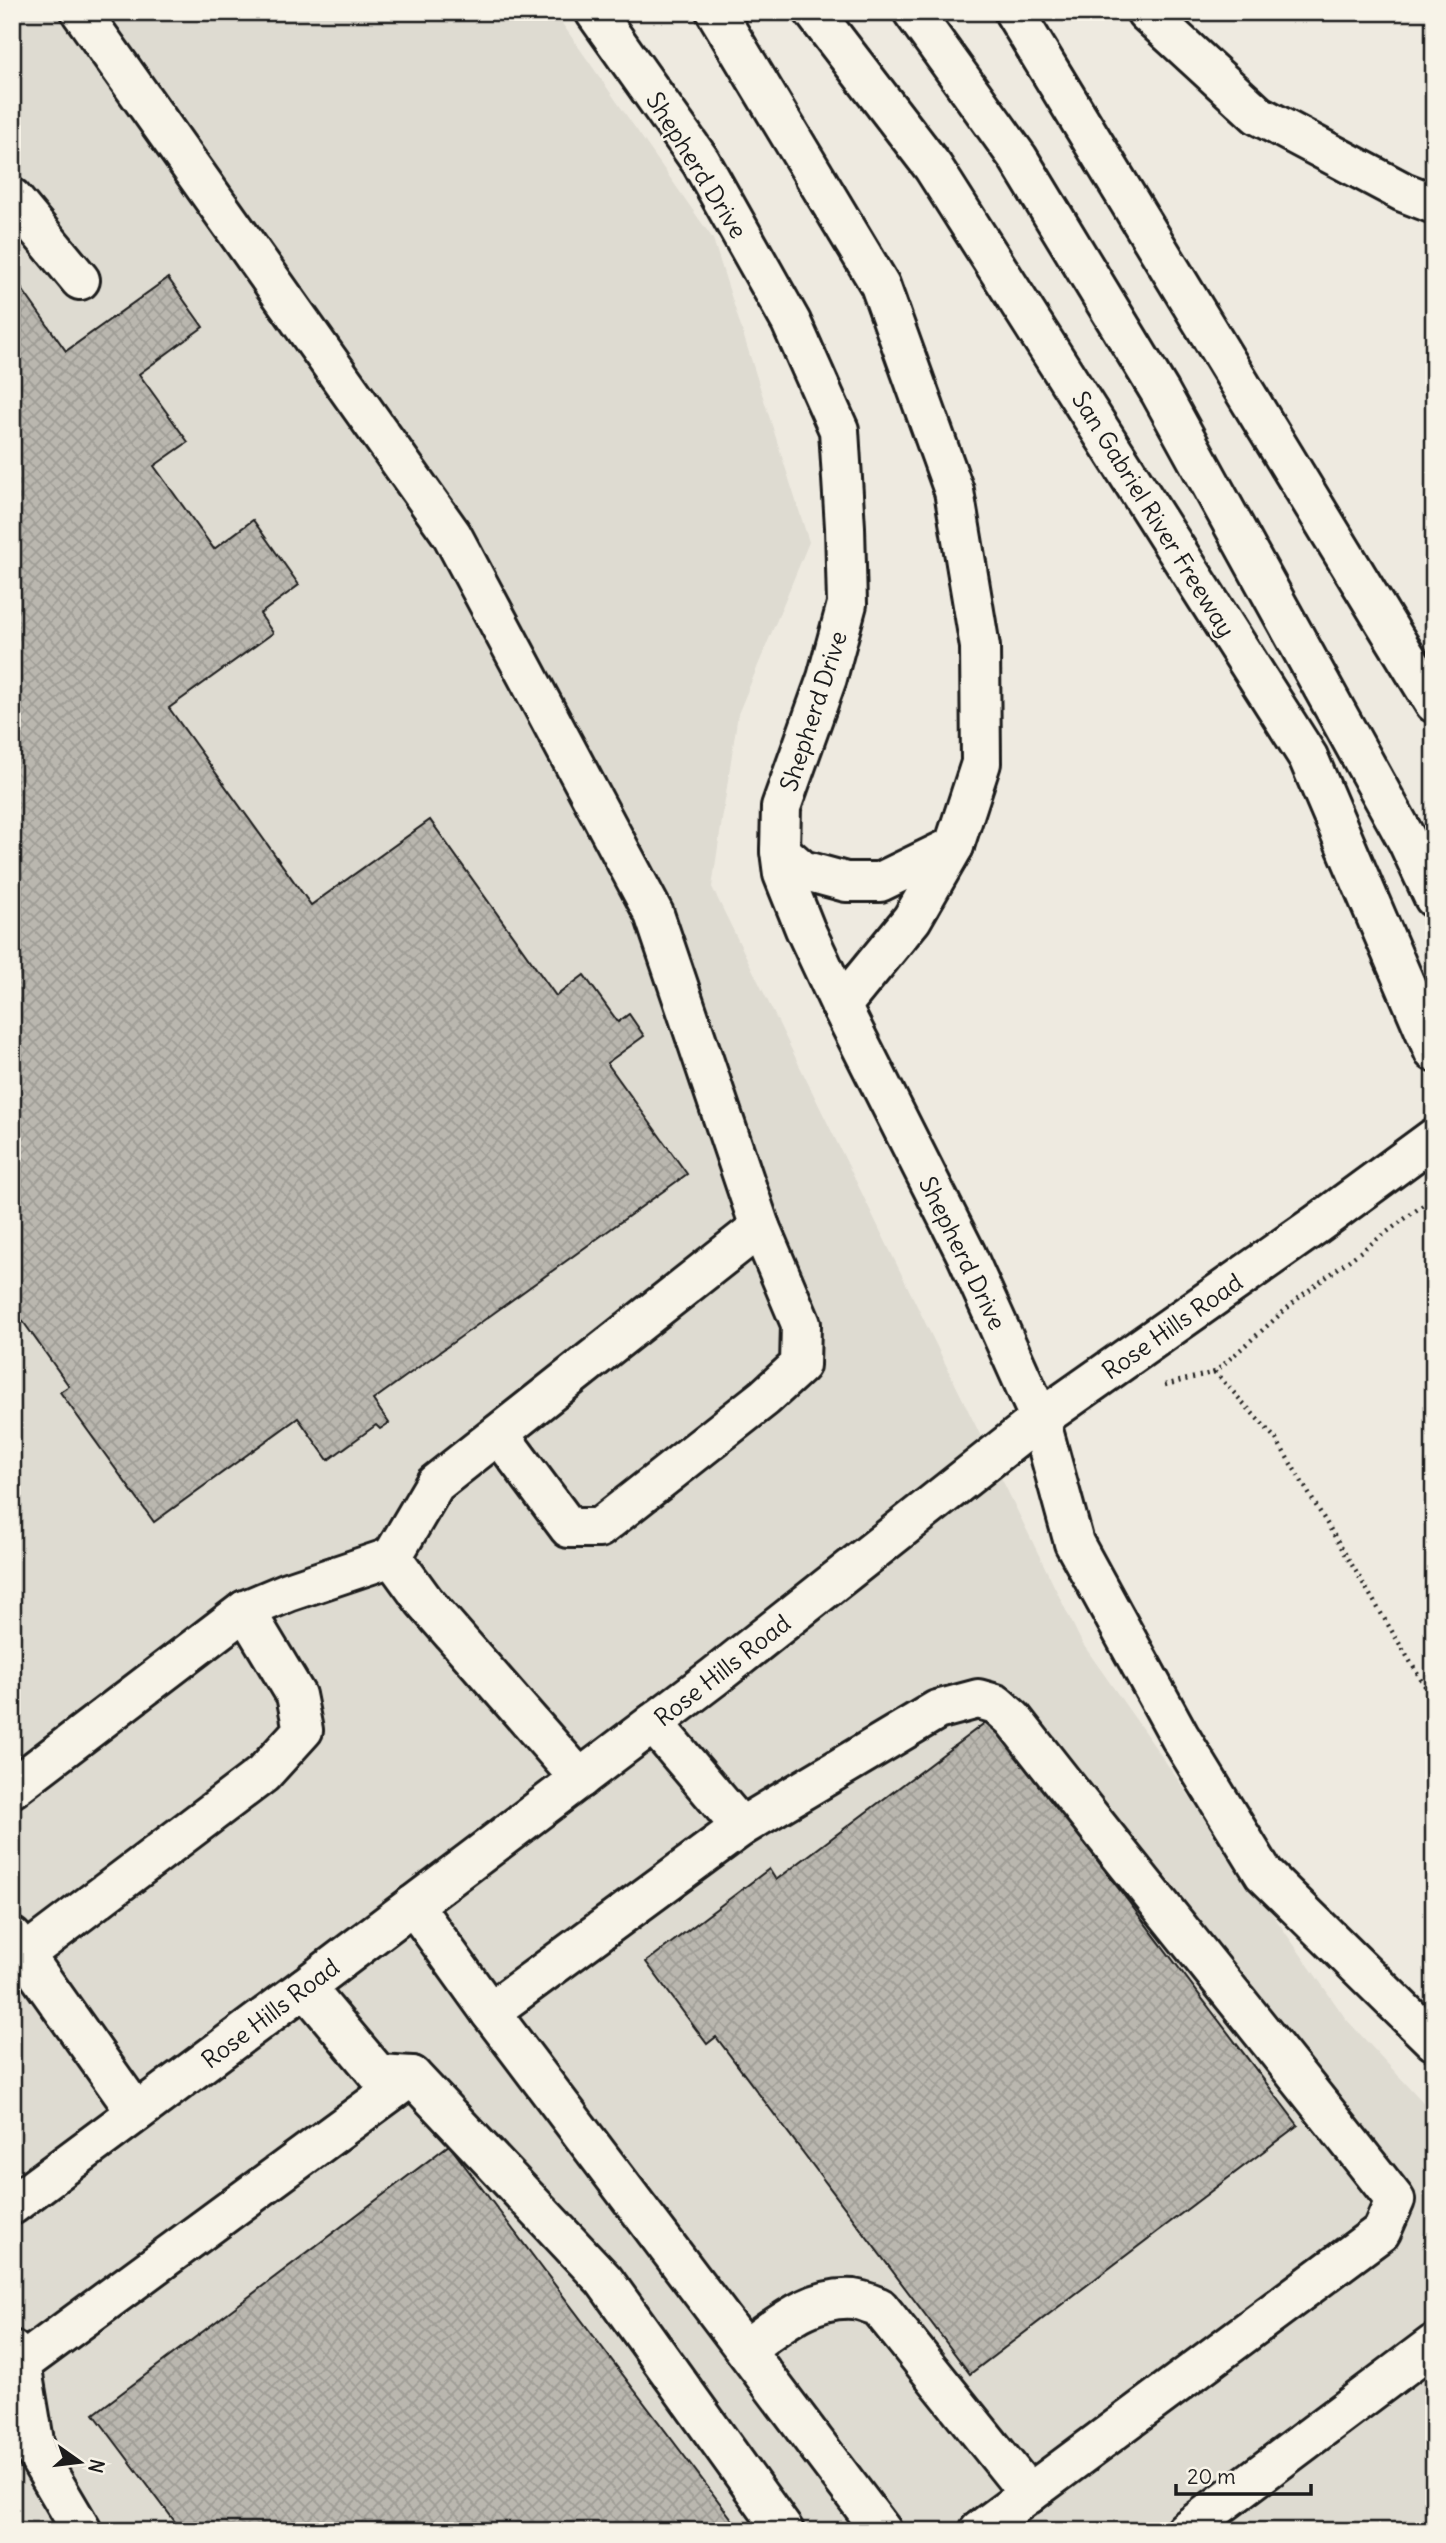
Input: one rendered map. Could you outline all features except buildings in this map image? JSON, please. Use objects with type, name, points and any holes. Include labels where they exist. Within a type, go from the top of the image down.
[{"type":"main road","points":[[81,12],[452,535],[654,914],[760,1227],[801,1324],[800,1365],[764,1398],[599,1528],[569,1528],[499,1434]]},
{"type":"main road","name":"Shepherd Drive","points":[[596,12],[701,162],[791,322],[839,430],[847,604],[827,678],[781,807],[780,851],[783,874],[805,929],[966,1254],[1041,1419],[1074,1543],[1180,1737],[1264,1874],[1434,2041]]},
{"type":"main road","points":[[716,12],[880,285],[954,491],[980,647],[981,763],[954,846],[912,919],[841,1006]]},
{"type":"main road","name":"San Gabriel River Freeway","points":[[814,12],[933,167],[1308,757],[1434,1052]]},
{"type":"main road","points":[[914,12],[1018,158],[1160,392],[1408,842],[1434,898]]},
{"type":"main road","points":[[1014,12],[1434,703]]},
{"type":"main road","points":[[1146,12],[1258,116],[1404,192],[1434,204]]},
{"type":"main road","points":[[12,198],[80,280]]},
{"type":"main road","points":[[780,851],[802,870],[846,882],[880,882],[954,846]]},
{"type":"main road","name":"Rose Hills Road","points":[[12,2205],[580,1779],[1041,1419],[1434,1138]]},
{"type":"main road","points":[[12,1788],[245,1610],[288,1592],[392,1557],[435,1484],[760,1227]]},
{"type":"main road","points":[[392,1557],[424,1601],[580,1779]]},
{"type":"main road","points":[[136,2112],[16,1953],[263,1774],[303,1730],[296,1695],[245,1610]]},
{"type":"main road","points":[[490,2012],[741,1827],[937,1710],[978,1699],[996,1704],[1013,1718],[1395,2200],[1381,2232],[979,2531]]},
{"type":"main road","points":[[653,1723],[741,1827]]},
{"type":"main road","points":[[414,1905],[490,2012],[882,2531]]},
{"type":"main road","points":[[305,1987],[378,2074],[412,2076],[604,2280],[783,2531]]},
{"type":"main road","points":[[82,2531],[24,2457],[17,2357],[412,2076]]},
{"type":"main road","points":[[746,2348],[802,2310],[831,2299],[856,2299],[879,2307],[1029,2494]]},
{"type":"main road","points":[[1185,2531],[1434,2344]]},
{"type":"path","points":[[1434,1197],[1301,1296],[1215,1371],[1276,1439],[1434,1701]]},
{"type":"shaded area","points":[[12,12],[554,12],[713,239],[809,542],[738,714],[712,887],[1082,1643],[1346,2019],[1434,2114],[1434,2531],[12,2531]]}]
